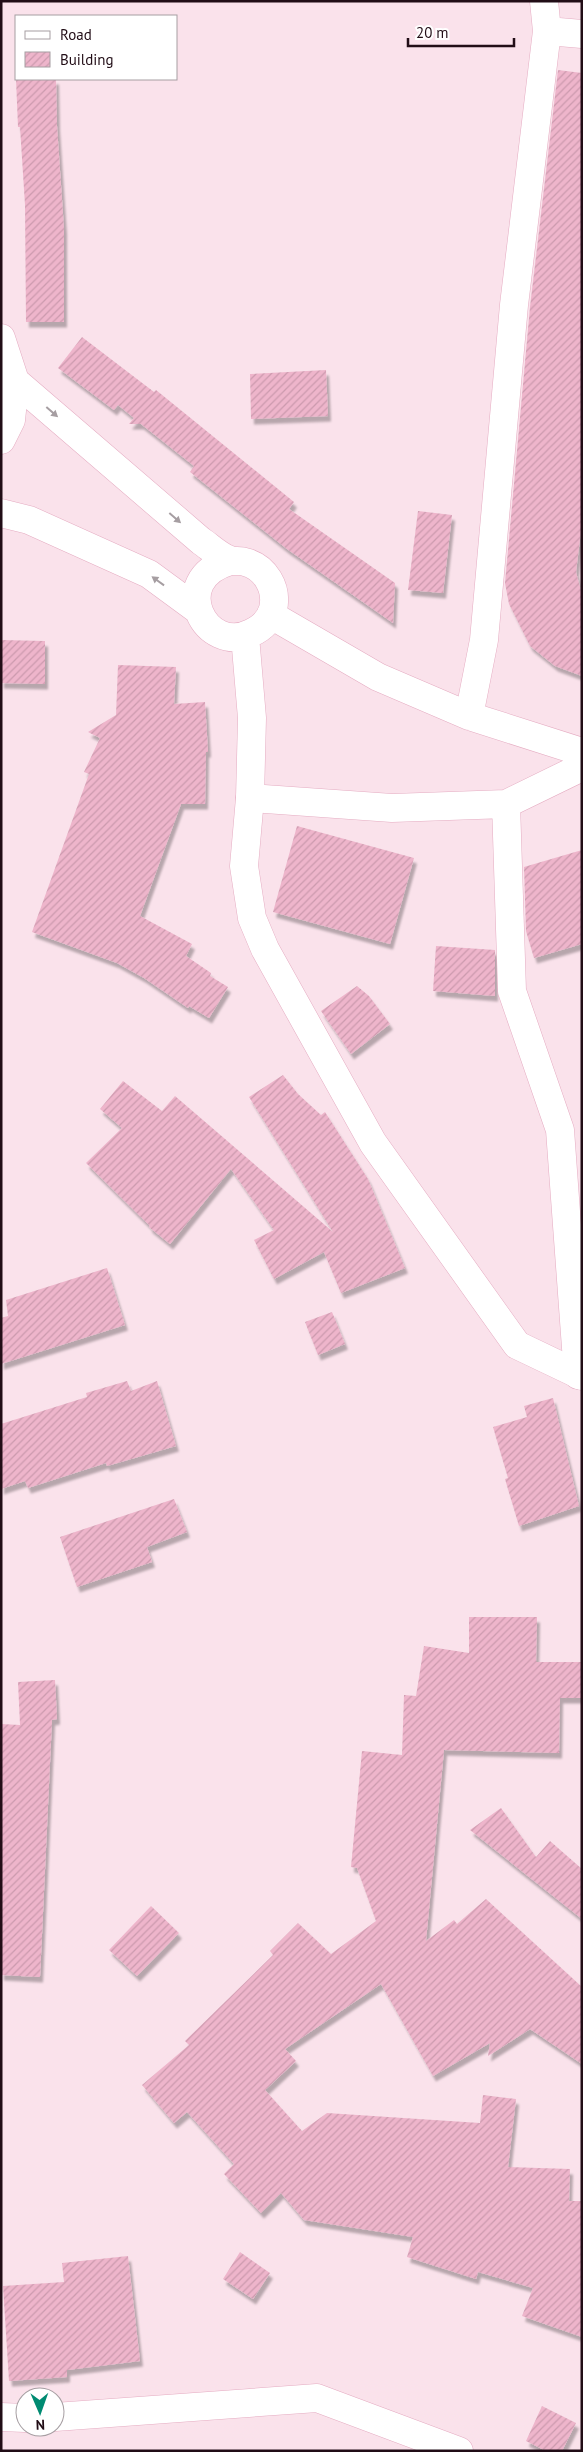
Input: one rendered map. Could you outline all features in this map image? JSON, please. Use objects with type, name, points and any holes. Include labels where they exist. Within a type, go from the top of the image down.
[{"type":"street","points":[[469,716],[484,640],[514,305],[547,31],[544,1]]},
{"type":"street","points":[[547,31],[582,34]]},
{"type":"street","points":[[1,338],[15,381],[12,420],[1,440]]},
{"type":"street","points":[[15,381],[201,541],[230,561]]},
{"type":"street","points":[[1,513],[29,520],[149,574],[198,610]]},
{"type":"street","points":[[230,561],[244,561],[257,566],[267,576],[273,589],[274,602],[271,615],[260,629],[245,636],[230,638],[216,633],[204,623],[198,610],[196,597],[206,573],[217,565],[230,561]]},
{"type":"street","points":[[271,615],[378,677],[469,716],[582,752]]},
{"type":"street","points":[[245,636],[252,718],[250,798],[244,866],[252,918],[265,949],[373,1143],[517,1345],[580,1376]]},
{"type":"street","points":[[250,798],[392,808],[506,804],[582,767]]},
{"type":"street","points":[[506,804],[512,991],[560,1130],[580,1376]]},
{"type":"street","points":[[65,2416],[317,2398],[459,2451]]},
{"type":"street","points":[[1,2417],[15,2418]]},
{"type":"building","points":[[558,70],[582,73],[582,522],[576,572],[582,595],[582,676],[555,666],[530,646],[509,604],[505,583],[530,307]]},
{"type":"building","points":[[16,80],[56,80],[64,229],[64,322],[26,322],[25,205],[20,127],[18,127]]},
{"type":"building","points":[[82,337],[154,392],[156,390],[294,502],[289,509],[395,583],[393,623],[287,549],[190,472],[194,466],[141,424],[129,424],[134,418],[118,405],[114,410],[58,368]]},
{"type":"building","points":[[326,370],[328,416],[251,419],[250,374]]},
{"type":"building","points":[[418,511],[452,515],[443,593],[408,590]]},
{"type":"building","points":[[1,640],[45,641],[45,684],[1,683]]},
{"type":"building","points":[[118,665],[176,667],[174,704],[205,702],[208,752],[206,752],[205,804],[181,804],[140,916],[192,944],[186,956],[211,973],[210,976],[228,987],[209,1018],[189,1006],[188,1008],[144,978],[117,963],[32,932],[89,774],[84,772],[100,738],[88,732],[116,715]]},
{"type":"building","points":[[297,826],[414,858],[390,944],[273,912]]},
{"type":"building","points":[[582,850],[582,944],[534,958],[526,931],[524,867]]},
{"type":"building","points":[[436,946],[495,950],[495,996],[433,991]]},
{"type":"building","points":[[357,986],[369,996],[390,1024],[351,1054],[321,1011]]},
{"type":"building","points":[[283,1075],[298,1094],[321,1115],[325,1112],[368,1179],[405,1268],[341,1293],[324,1252],[274,1279],[254,1240],[274,1230],[231,1169],[170,1244],[149,1227],[86,1163],[122,1128],[100,1109],[123,1081],[162,1111],[175,1096],[333,1232],[249,1097]]},
{"type":"building","points":[[107,1268],[125,1325],[1,1364],[1,1318],[8,1316],[6,1300]]},
{"type":"building","points":[[332,1312],[345,1344],[318,1355],[305,1322]]},
{"type":"building","points":[[127,1381],[131,1391],[157,1381],[176,1446],[107,1466],[106,1463],[28,1488],[25,1481],[1,1489],[1,1424],[87,1397],[86,1393]]},
{"type":"building","points":[[553,1398],[579,1506],[519,1526],[505,1479],[508,1478],[493,1427],[527,1417],[524,1406]]},
{"type":"building","points":[[174,1499],[187,1532],[147,1547],[152,1562],[77,1587],[60,1537]]},
{"type":"building","points":[[469,1617],[537,1617],[536,1662],[582,1662],[582,1698],[560,1698],[559,1753],[444,1750],[426,1941],[454,1920],[457,1924],[486,1899],[582,1987],[582,2064],[530,2029],[488,2056],[490,2043],[433,2076],[381,1984],[285,2049],[296,2061],[265,2090],[302,2131],[327,2113],[480,2123],[483,2095],[516,2099],[508,2167],[570,2169],[569,2201],[582,2201],[582,2337],[522,2316],[533,2288],[478,2272],[476,2279],[407,2257],[413,2237],[304,2220],[281,2193],[261,2213],[224,2174],[234,2164],[187,2112],[174,2123],[142,2085],[189,2045],[185,2041],[273,1955],[270,1951],[298,1923],[331,1954],[376,1921],[357,1868],[351,1867],[362,1751],[402,1755],[404,1695],[416,1696],[424,1646],[469,1653]]},
{"type":"building","points":[[55,1680],[57,1719],[52,1720],[40,1977],[1,1975],[1,1724],[20,1725],[18,1682]]},
{"type":"building","points":[[501,1808],[536,1857],[550,1841],[582,1869],[582,1919],[470,1830]]},
{"type":"building","points":[[151,1906],[179,1933],[137,1976],[109,1950]]},
{"type":"building","points":[[240,2252],[270,2273],[253,2299],[223,2279]]},
{"type":"building","points":[[128,2256],[140,2361],[67,2370],[67,2377],[9,2381],[3,2286],[64,2282],[62,2263]]},
{"type":"building","points":[[542,2406],[576,2423],[562,2451],[546,2451],[526,2441]]}]
